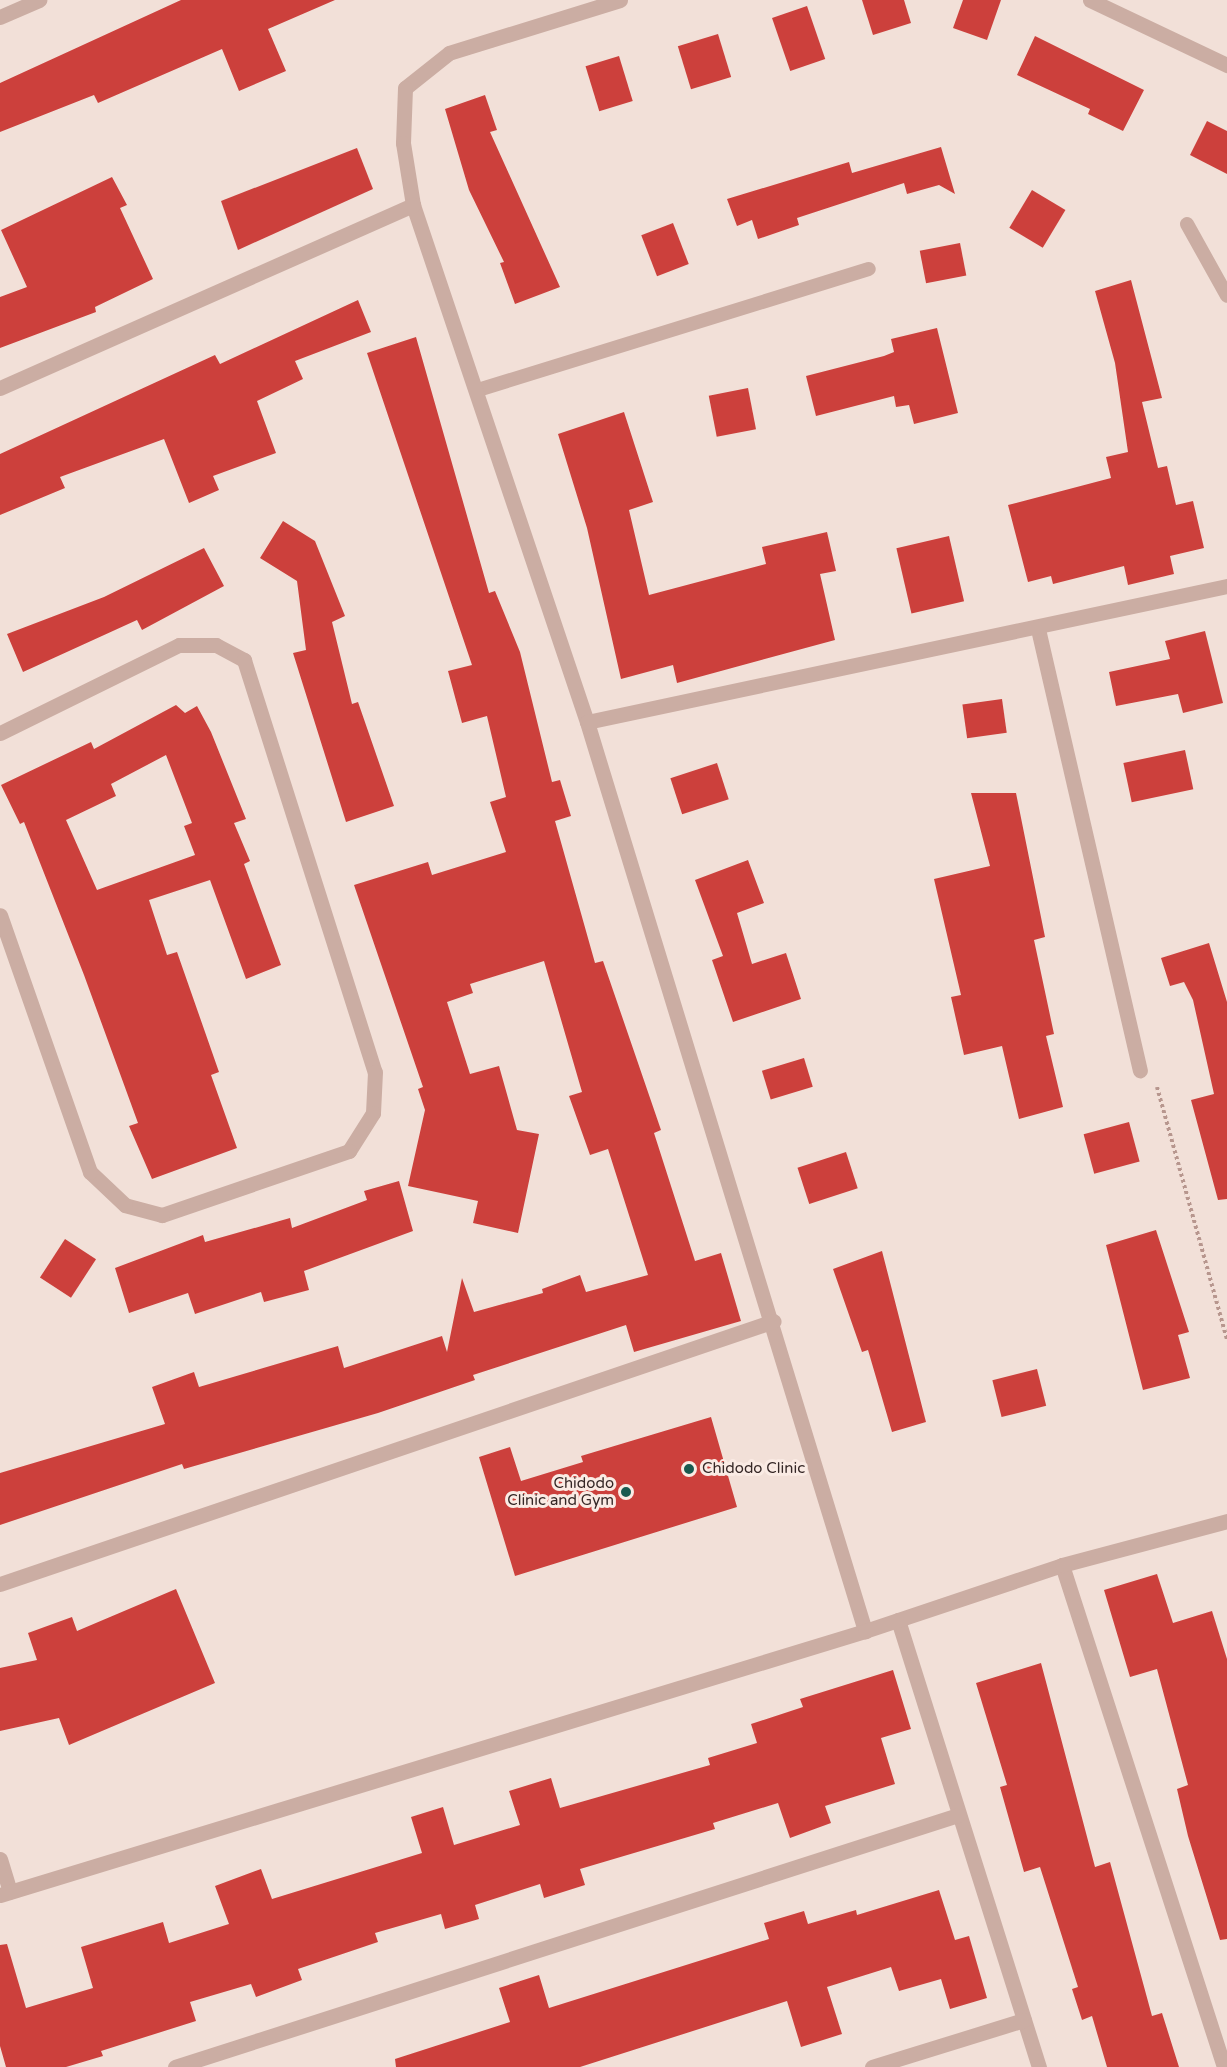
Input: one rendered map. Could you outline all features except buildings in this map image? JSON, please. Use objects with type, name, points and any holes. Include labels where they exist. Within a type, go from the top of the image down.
[{"type":"street","points":[[0,17],[39,0]]},
{"type":"street","points":[[620,0],[449,53],[405,88],[403,143],[413,205],[478,390],[587,722],[774,1321],[865,1631]]},
{"type":"street","points":[[1090,0],[1227,65]]},
{"type":"street","points":[[0,388],[413,205]]},
{"type":"street","points":[[587,722],[1038,629],[1227,586]]},
{"type":"street","points":[[1038,629],[1140,1070]]},
{"type":"street","points":[[0,733],[179,645],[216,645],[244,660],[375,1072],[373,1113],[350,1151],[162,1215],[125,1204],[90,1172],[0,915]]},
{"type":"street","points":[[0,1584],[774,1321]]},
{"type":"street","points":[[0,1859],[5,1893],[865,1631],[1062,1565],[1227,1521]]},
{"type":"street","points":[[1062,1565],[1224,2067]]},
{"type":"street","points":[[898,1620],[958,1815],[1040,2067]]},
{"type":"street","points":[[175,2067],[958,1815]]},
{"type":"street","points":[[872,2067],[1024,2020]]},
{"type":"lane","points":[[1187,224],[1227,296]]},
{"type":"lane","points":[[478,390],[869,269]]},
{"type":"path","points":[[1140,1070],[1159,1089],[1227,1340]]},
{"type":"place","name":"Chidodo Clinic","points":[[689,1469]]},
{"type":"place","name":"Chidodo Clinic and Gym","points":[[626,1492]]}]
